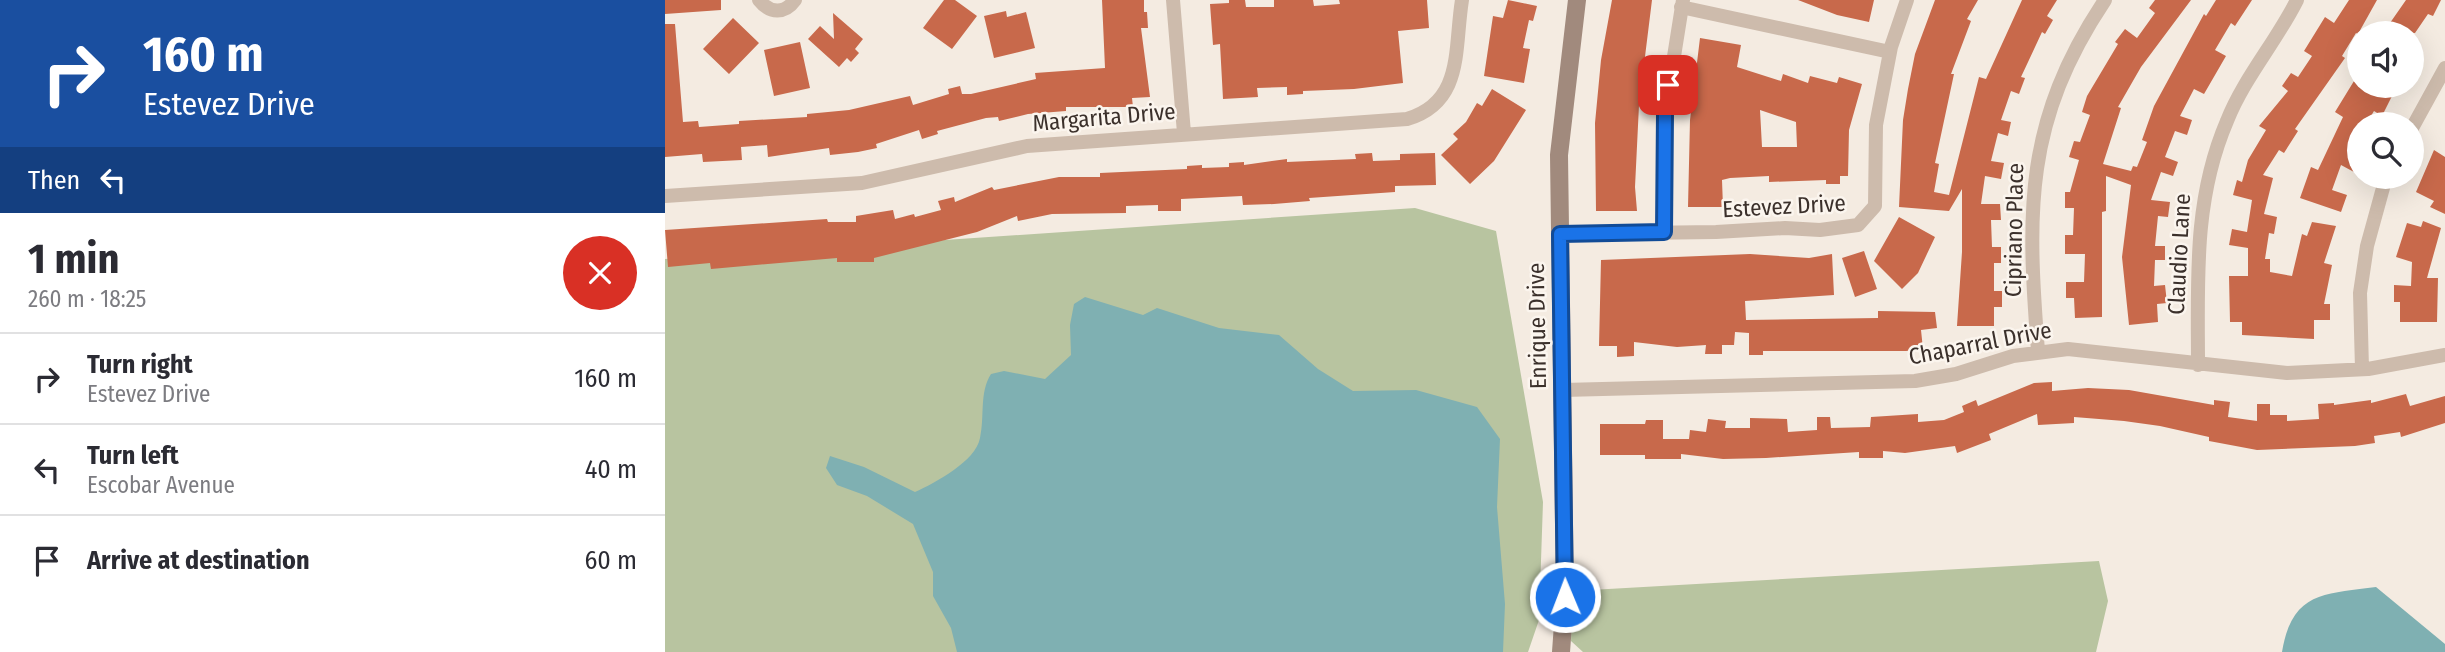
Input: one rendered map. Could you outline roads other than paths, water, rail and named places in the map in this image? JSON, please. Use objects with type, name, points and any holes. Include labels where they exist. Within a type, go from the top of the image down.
[{"type":"street","points":[[759,0],[765,7],[776,11],[789,8],[795,0]]},
{"type":"street","points":[[1173,0],[1184,133]]},
{"type":"street","name":"Margarita Drive","points":[[665,196],[862,183],[1027,146],[1407,119],[1422,114],[1446,93],[1452,79],[1462,0]]},
{"type":"street","name":"Enrique Drive","points":[[1562,652],[1565,597],[1559,156],[1577,0]]},
{"type":"street","name":"Estevez Drive","points":[[1560,234],[1769,231],[1785,228],[1849,229],[1866,220],[1875,206],[1876,125],[1890,52],[1907,0]]},
{"type":"street","name":"Cipriano Place","points":[[2038,351],[2033,203],[2039,148],[2058,82],[2073,50],[2105,0]]},
{"type":"street","name":"Claudio Lane","points":[[2198,365],[2199,229],[2207,178],[2227,119],[2297,0]]},
{"type":"street","points":[[1664,232],[1665,113],[1682,3],[1890,52]]},
{"type":"street","points":[[2421,112],[2445,68]]},
{"type":"street","points":[[2362,369],[2360,293],[2367,246],[2383,189]]},
{"type":"street","name":"Chaparral Drive","points":[[1563,390],[1915,381],[2038,351],[2068,349],[2287,373],[2362,369],[2445,355]]},
{"type":"water","points":[[1085,297],[1143,315],[1157,308],[1219,328],[1279,335],[1318,369],[1353,391],[1416,390],[1477,407],[1500,439],[1497,507],[1505,604],[1503,652],[957,652],[951,628],[933,596],[933,572],[913,524],[867,496],[837,485],[826,468],[830,456],[864,467],[915,492],[943,477],[963,463],[977,447],[985,389],[991,374],[1004,371],[1045,379],[1071,355],[1070,325],[1074,304]]},
{"type":"water","points":[[2376,587],[2445,644],[2445,652],[2282,652],[2287,632],[2303,606],[2326,595]]}]
